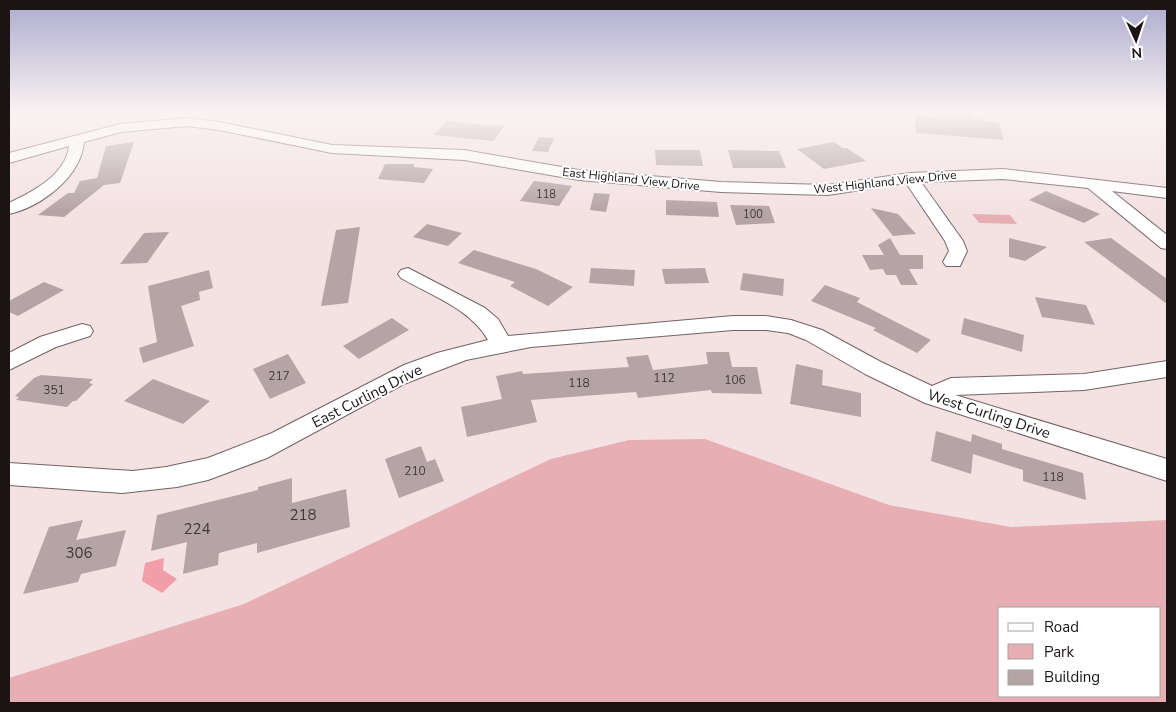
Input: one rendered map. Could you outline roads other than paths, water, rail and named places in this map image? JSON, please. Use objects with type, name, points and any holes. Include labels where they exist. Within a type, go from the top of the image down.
[{"type":"street","name":"East Highland View Drive","points":[[9,158],[55,145]]},
{"type":"street","points":[[9,209],[44,190],[64,173],[74,159],[76,145]]},
{"type":"street","name":"East Highland View Drive","points":[[313,145],[332,149],[464,155],[579,175],[721,187]]},
{"type":"street","name":"West Highland View Drive","points":[[721,187],[828,190],[953,174],[1003,174],[1167,193]]},
{"type":"street","points":[[910,178],[954,241],[958,250],[953,262]]},
{"type":"street","points":[[1092,183],[1167,244]]},
{"type":"street","points":[[408,274],[478,313],[490,324],[501,344]]},
{"type":"street","name":"East Curling Drive","points":[[9,474],[124,482],[162,480],[210,468],[277,442],[398,377],[455,354],[501,344],[733,323],[766,323],[791,326]]},
{"type":"street","name":"West Curling Drive","points":[[791,326],[814,335],[873,368],[933,397],[1167,470]]},
{"type":"street","points":[[9,362],[48,342],[82,331]]},
{"type":"street","points":[[933,397],[951,386],[1041,386],[1084,382],[1167,369]]}]
